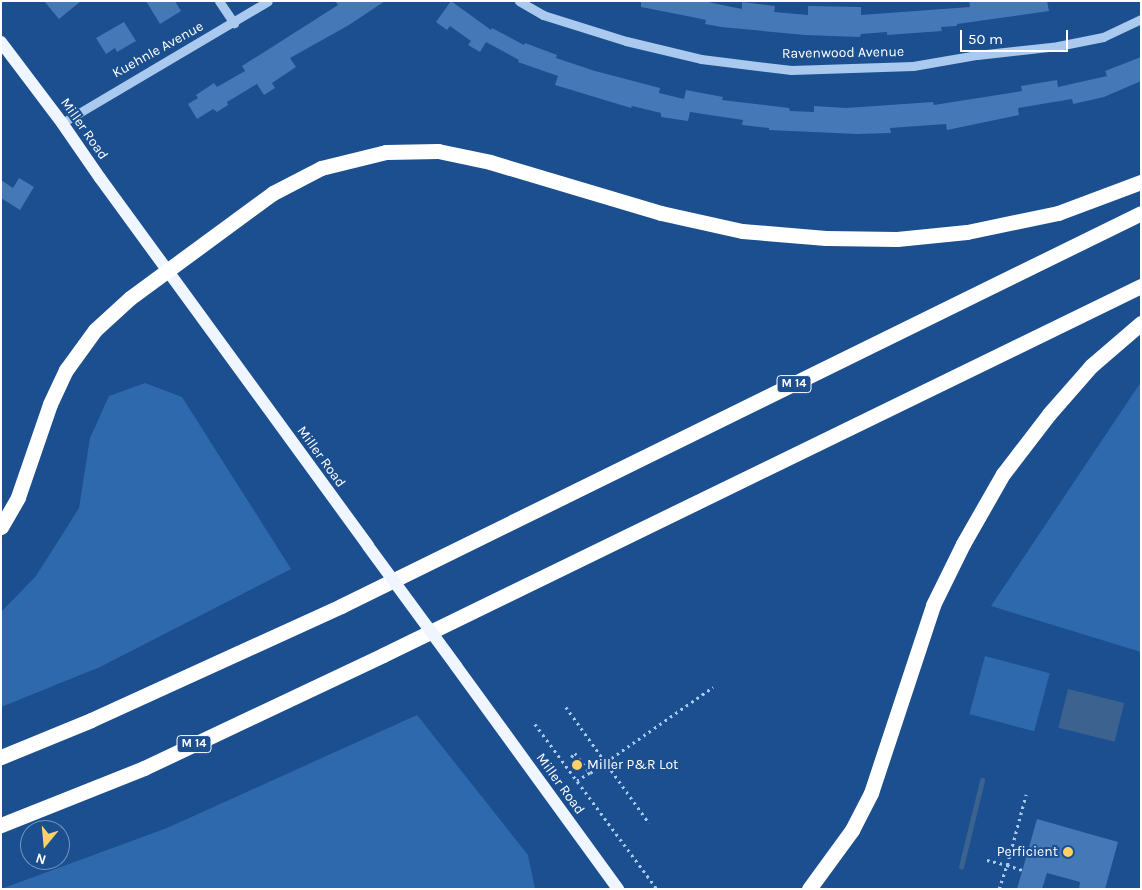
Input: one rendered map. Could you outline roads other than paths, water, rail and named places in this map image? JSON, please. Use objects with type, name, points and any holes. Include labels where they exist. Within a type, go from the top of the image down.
[{"type":"highway","points":[[1,527],[18,497],[50,404],[66,370],[77,352],[95,330],[130,298],[274,193],[321,168],[386,152],[438,152],[490,162],[661,213],[742,232],[826,238],[897,238],[967,232],[1058,213],[1141,182]]},
{"type":"highway","name":"M 14","points":[[1,757],[91,720],[341,606],[1141,213]]},
{"type":"highway","name":"M 14","points":[[1,825],[153,764],[384,655],[1141,286]]},
{"type":"highway","points":[[809,889],[852,830],[871,793],[933,605],[963,544],[1003,474],[1049,414],[1091,366],[1141,324]]},
{"type":"main road","name":"Miller Road","points":[[1,42],[62,123],[167,271],[618,889]]},
{"type":"street","points":[[219,1],[234,23]]},
{"type":"street","name":"Kuehnle Avenue","points":[[62,123],[123,85],[234,23],[268,1]]},
{"type":"street","name":"Ravenwood Avenue","points":[[519,1],[543,15],[626,41],[701,59],[791,70],[913,66],[977,55],[1058,46],[1103,37],[1141,19]]},
{"type":"waterway","points":[[961,867],[982,781]]},
{"type":"place","name":"Miller P&R Lot","points":[[577,765]]},
{"type":"place","name":"Perficient","points":[[1068,852]]}]
